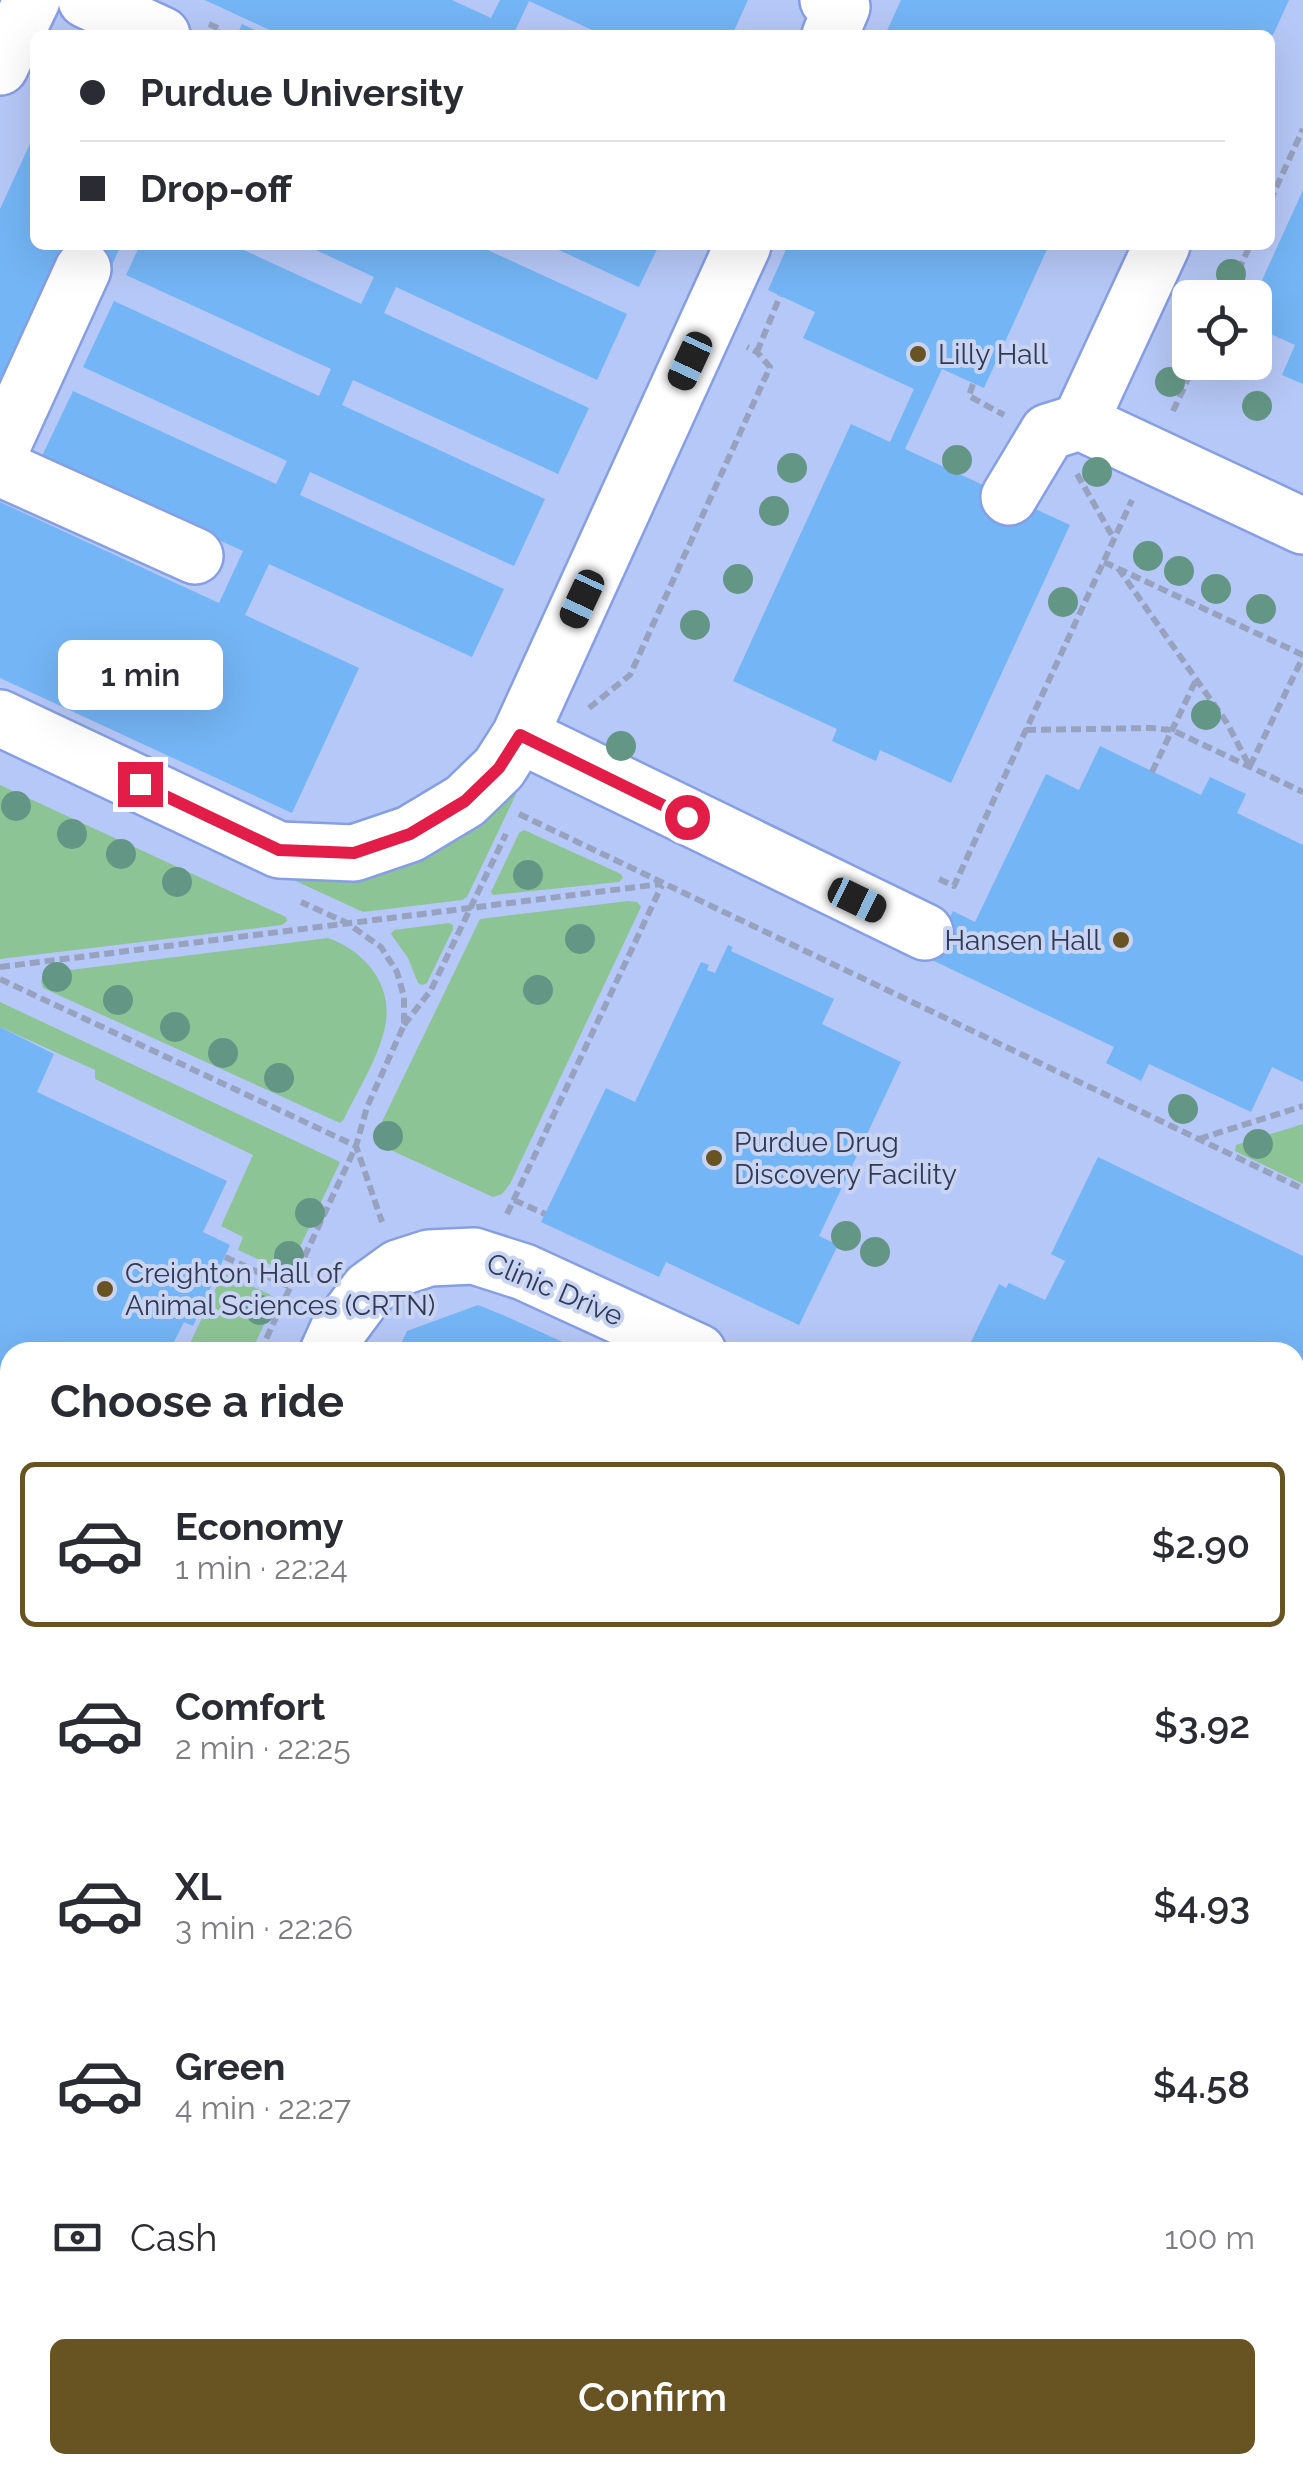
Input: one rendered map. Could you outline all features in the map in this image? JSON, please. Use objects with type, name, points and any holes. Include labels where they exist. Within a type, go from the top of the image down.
[{"type":"street","points":[[0,67],[32,0]]},
{"type":"street","points":[[86,0],[151,30]]},
{"type":"street","points":[[828,0],[842,7],[832,30]]},
{"type":"street","points":[[0,718],[279,850],[354,853],[410,834],[465,801],[499,768],[520,735],[741,250]]},
{"type":"street","points":[[1078,447],[1160,250]]},
{"type":"street","points":[[0,452],[84,269]]},
{"type":"street","points":[[1008,497],[1048,432],[1078,447],[1303,526]]},
{"type":"street","points":[[0,468],[195,556]]},
{"type":"street","points":[[520,735],[925,932]]},
{"type":"street","name":"Clinic Drive","points":[[332,1342],[369,1289],[398,1268],[429,1258],[474,1256],[524,1272],[676,1342]]},
{"type":"path","points":[[1275,190],[1303,130]]},
{"type":"path","points":[[1234,280],[1248,250]]},
{"type":"path","points":[[757,352],[780,296]]},
{"type":"path","points":[[599,716],[582,713],[630,675],[770,367],[757,352],[705,327]]},
{"type":"path","points":[[1166,427],[1188,380]]},
{"type":"path","points":[[973,384],[968,396],[1010,418]]},
{"type":"path","points":[[1078,447],[1114,539]]},
{"type":"path","points":[[936,878],[954,886],[1136,493]]},
{"type":"path","points":[[1104,562],[1303,656],[1250,767]]},
{"type":"path","points":[[1118,568],[1227,723],[1250,767]]},
{"type":"path","points":[[1152,772],[1196,680]]},
{"type":"path","points":[[1026,730],[1172,730],[1303,792]]},
{"type":"path","points":[[522,800],[516,813],[1303,1188]]},
{"type":"path","points":[[265,1342],[356,1146],[367,1107],[404,1025],[431,990],[508,829]]},
{"type":"path","points":[[0,967],[662,884]]},
{"type":"path","points":[[507,1214],[662,884]]},
{"type":"path","points":[[295,899],[347,923],[381,947],[397,972],[404,997],[404,1025]]},
{"type":"path","points":[[0,980],[356,1146],[398,1268]]},
{"type":"path","points":[[1198,1139],[1303,1106]]},
{"type":"path","points":[[514,1200],[545,1214]]},
{"type":"path","points":[[224,1256],[290,1287]]},
{"type":"shaded area","points":[[0,0],[1303,0],[1303,1342],[0,1342]]},
{"type":"green space","points":[[0,745],[278,868],[452,836],[518,790],[467,897],[363,912]]},
{"type":"green space","points":[[0,785],[286,917],[287,921],[282,925],[0,959]]},
{"type":"green space","points":[[524,830],[623,878],[619,882],[493,895],[491,892],[519,833]]},
{"type":"green space","points":[[628,901],[641,907],[502,1194],[493,1197],[382,1146],[377,1132],[480,919]]},
{"type":"green space","points":[[449,923],[453,929],[427,983],[422,985],[391,934],[394,930]]},
{"type":"green space","points":[[328,938],[354,951],[374,972],[387,1012],[378,1051],[340,1123],[43,988],[41,981],[46,973]]},
{"type":"green space","points":[[0,1002],[340,1162],[291,1266],[282,1270],[238,1250],[243,1237],[221,1226],[253,1155],[95,1079],[95,1070],[0,1027]]},
{"type":"green space","points":[[1303,1124],[1303,1184],[1235,1151],[1236,1145]]},
{"type":"green space","points":[[223,1273],[274,1298],[256,1342],[191,1342]]},
{"type":"building","points":[[205,0],[452,0],[491,18],[500,0],[748,0],[734,30],[592,30],[529,1],[515,30],[269,30]]},
{"type":"building","points":[[901,0],[1289,0],[1275,31],[887,30]]},
{"type":"building","points":[[30,144],[30,250],[61,250],[0,383],[0,209]]},
{"type":"building","points":[[1303,190],[1303,384],[1282,375],[1295,345],[1272,335],[1272,280],[1262,280]]},
{"type":"building","points":[[88,250],[119,250],[110,270],[84,258]]},
{"type":"building","points":[[138,250],[244,250],[361,304],[374,277],[316,250],[488,250],[627,314],[597,380],[396,287],[384,313],[589,408],[558,474],[353,380],[342,405],[545,499],[514,566],[310,472],[300,495],[504,589],[472,657],[269,564],[245,615],[359,668],[292,813],[0,678],[0,502],[219,603],[243,551],[41,458],[73,391],[276,484],[287,461],[83,367],[114,301],[319,396],[331,369],[126,275]]},
{"type":"building","points":[[559,250],[657,250],[639,287]]},
{"type":"building","points":[[786,250],[1047,250],[984,388],[942,369],[905,449],[1070,525],[951,783],[880,750],[876,761],[832,741],[837,729],[733,681],[851,424],[890,442],[914,389],[803,338],[815,312],[768,290]]},
{"type":"building","name":"Hansen Hall","points":[[1100,746],[1201,795],[1210,777],[1246,794],[1237,813],[1303,845],[1303,1082],[1272,1067],[1251,1112],[1149,1064],[1141,1081],[1106,1063],[1114,1047],[930,959],[953,911],[975,922],[1046,774],[1079,790]]},
{"type":"building","name":"Purdue Drug Discovery Facility","points":[[728,945],[733,947],[731,951],[834,999],[822,1024],[901,1062],[819,1236],[838,1245],[799,1325],[666,1262],[659,1277],[541,1222],[606,1088],[635,1102],[701,962],[715,973]]},
{"type":"building","name":"Creighton Hall of Animal Sciences (CRTN)","points":[[0,1027],[54,1054],[37,1092],[227,1181],[203,1232],[230,1245],[193,1326],[184,1322],[174,1342],[0,1342]]},
{"type":"building","points":[[1098,1157],[1303,1256],[1303,1342],[971,1342],[999,1284],[1006,1288],[1009,1283],[1045,1300],[1065,1261],[1051,1254]]},
{"type":"building","points":[[478,1305],[563,1342],[402,1342],[407,1331]]},
{"type":"place","name":"Lilly Hall","points":[[918,354]]},
{"type":"place","name":"Hansen Hall","points":[[1121,940]]},
{"type":"place","name":"Purdue Drug Discovery Facility","points":[[714,1158]]},
{"type":"place","name":"Creighton Hall of Animal Sciences (CRTN)","points":[[105,1289]]},
{"type":"route","points":[[140,784],[279,850],[354,853],[410,834],[465,801],[499,768],[520,735],[687,817]]}]
